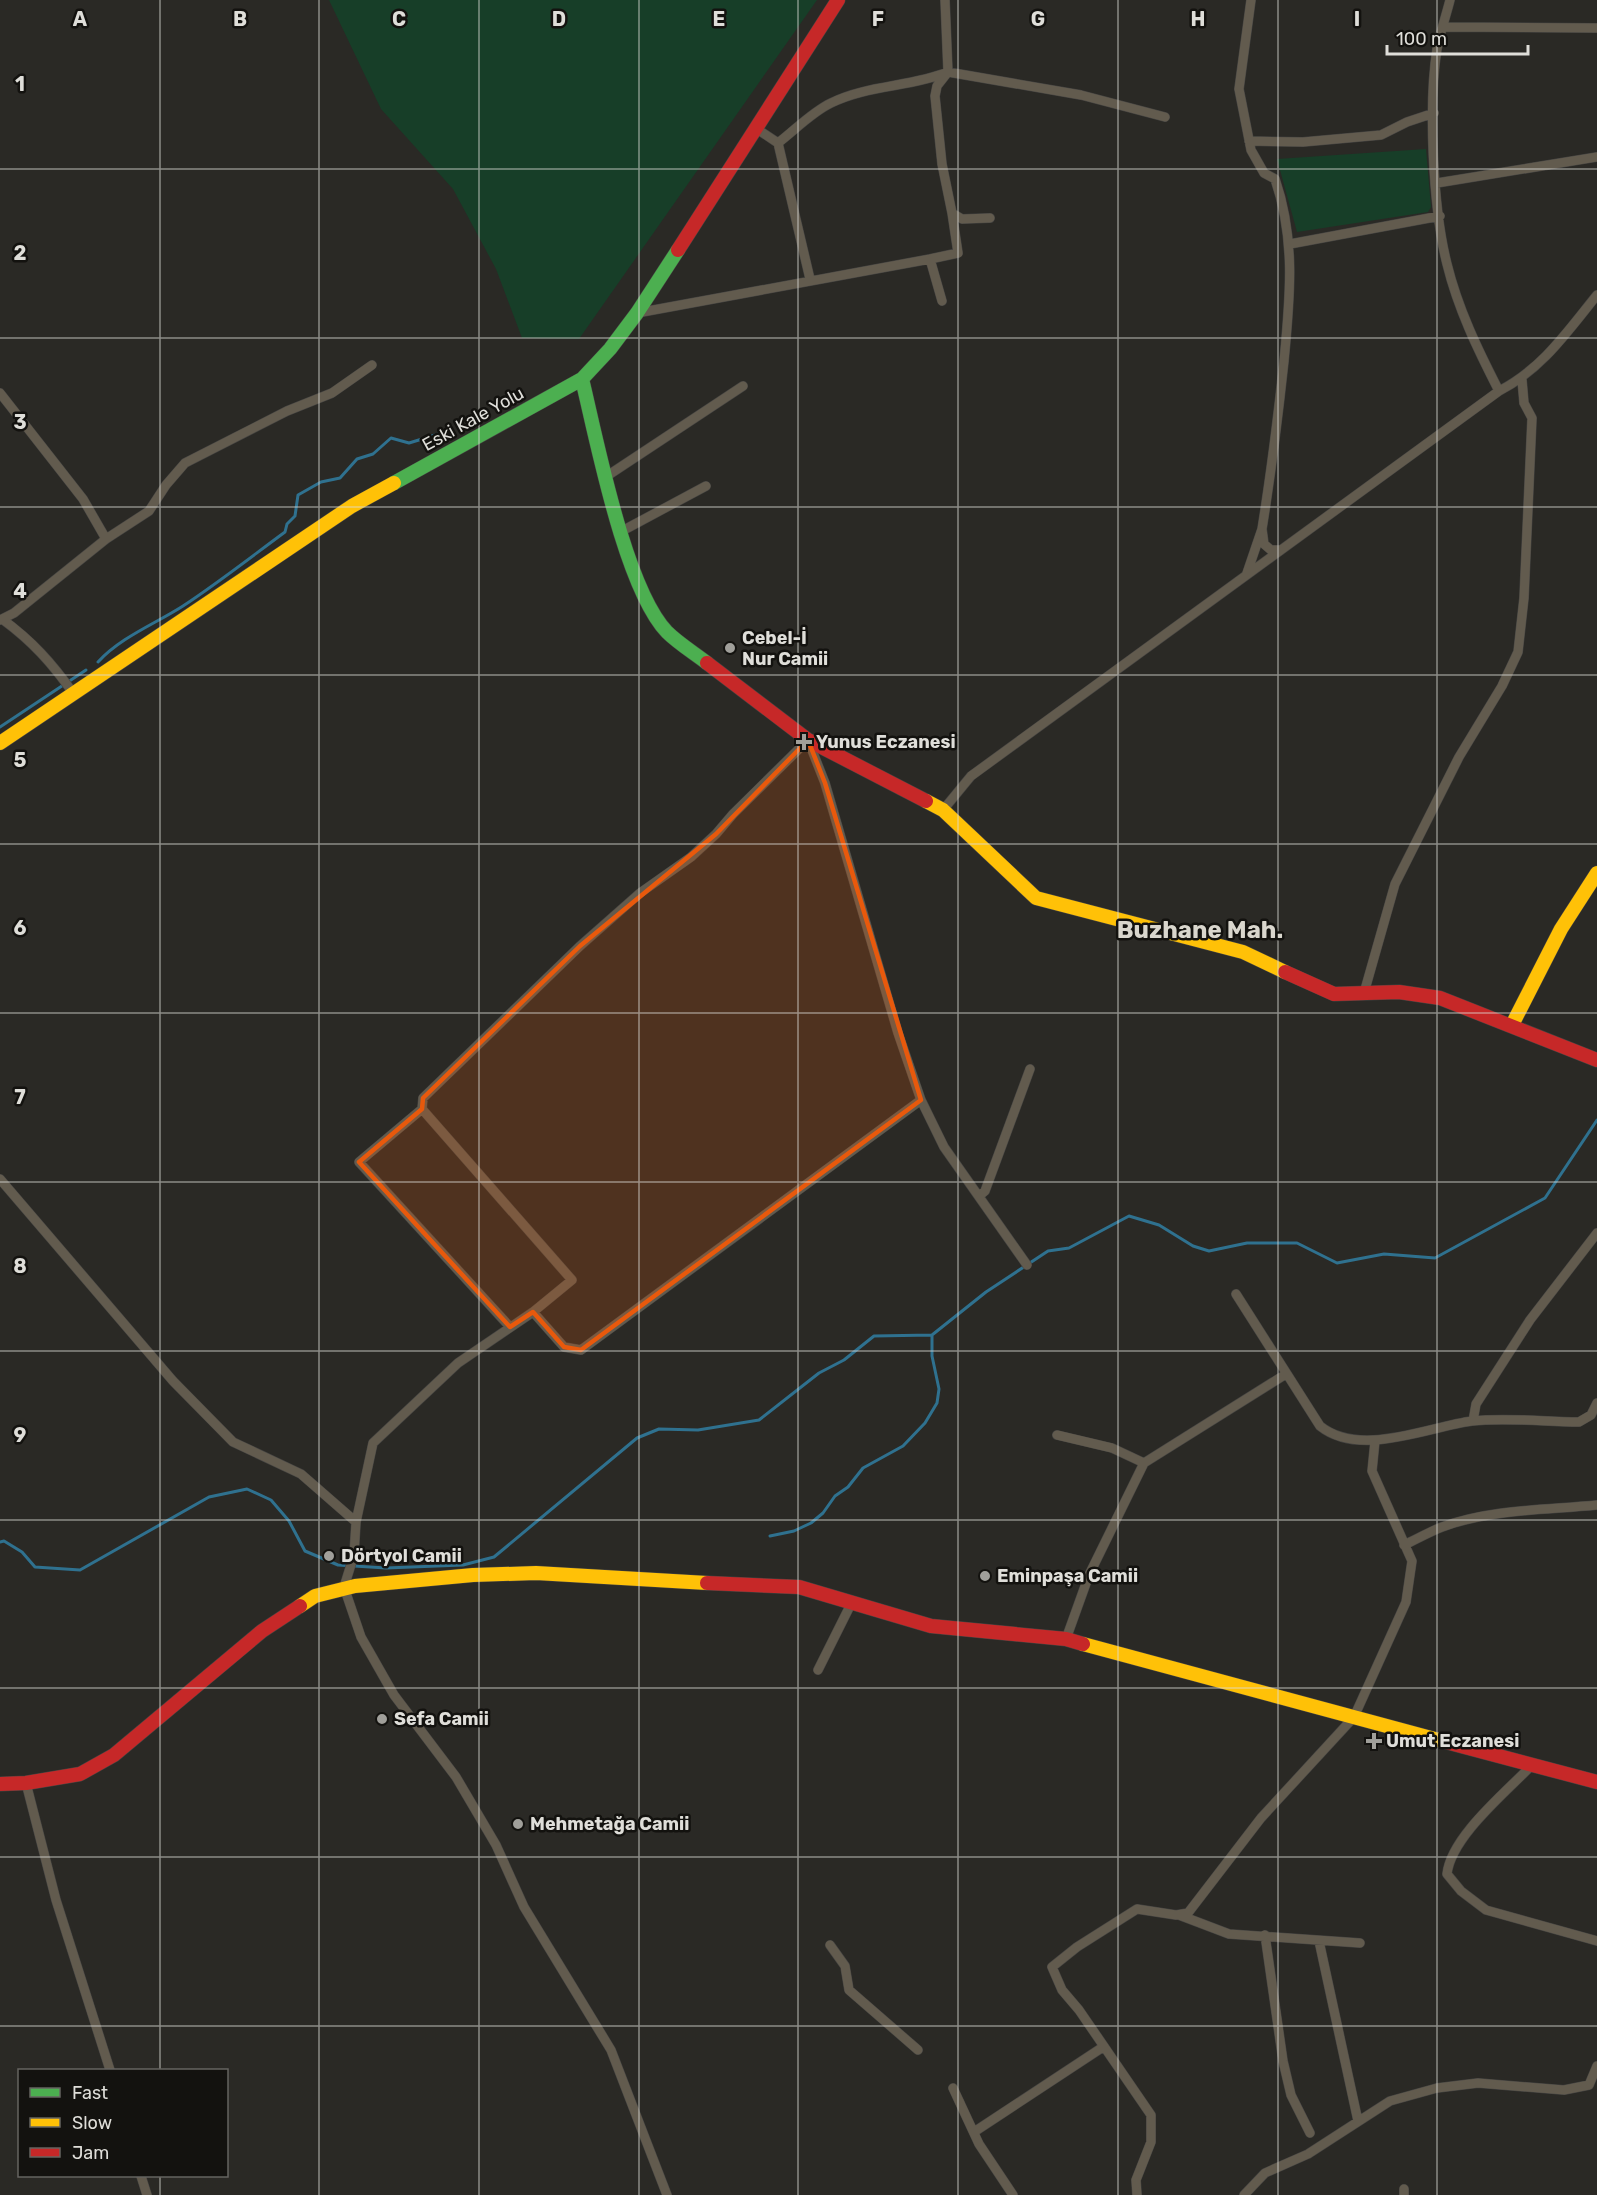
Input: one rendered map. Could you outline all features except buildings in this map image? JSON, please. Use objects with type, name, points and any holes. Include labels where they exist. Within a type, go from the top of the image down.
[{"type":"street","name":"Eski Kale Yolu","points":[[0,743],[71,691],[352,506],[582,379],[610,349],[637,313],[838,0]]},
{"type":"street","points":[[637,313],[958,253],[942,164],[935,96],[937,86],[948,72],[945,0]]},
{"type":"street","points":[[1246,574],[1262,529],[1279,416],[1291,286],[1290,244],[1285,208],[1275,179],[1264,173],[1251,150],[1239,88],[1251,0]]},
{"type":"street","points":[[1450,0],[1437,49],[1434,113],[1440,216],[1446,263],[1468,328],[1499,391]]},
{"type":"street","points":[[1443,27],[1597,28]]},
{"type":"street","points":[[778,143],[829,104],[847,96],[928,80],[948,72],[1081,95],[1165,117]]},
{"type":"street","points":[[1249,141],[1303,142],[1381,135],[1407,122],[1434,113]]},
{"type":"street","points":[[757,129],[778,143],[810,279]]},
{"type":"street","points":[[1437,183],[1597,157]]},
{"type":"street","points":[[952,213],[962,219],[990,218]]},
{"type":"street","points":[[1290,244],[1440,216]]},
{"type":"street","points":[[930,260],[942,301]]},
{"type":"street","points":[[943,810],[971,776],[1499,391],[1522,380],[1556,347],[1597,295]]},
{"type":"street","points":[[71,691],[28,638],[1,620],[14,613],[106,539],[149,511],[184,463],[287,411],[332,393],[372,365]]},
{"type":"street","points":[[582,379],[604,478],[638,587],[651,612],[667,632],[808,740],[943,810],[1036,898],[1243,952],[1334,994],[1399,992],[1440,999],[1512,1025],[1597,1060]]},
{"type":"street","points":[[1364,993],[1395,884],[1459,757],[1502,686],[1518,652],[1524,598],[1532,418],[1524,403],[1522,380]]},
{"type":"street","points":[[604,478],[743,386]]},
{"type":"street","points":[[0,393],[76,491],[106,539]]},
{"type":"street","points":[[622,531],[706,486]]},
{"type":"street","points":[[1262,529],[1264,544],[1271,550],[1280,550]]},
{"type":"street","points":[[808,740],[825,783],[891,1010],[921,1100],[944,1147],[1027,1265]]},
{"type":"street","points":[[510,1327],[359,1162],[422,1110],[423,1098],[541,983],[640,893],[691,857],[808,740]]},
{"type":"street","points":[[1512,1025],[1561,929],[1597,873]]},
{"type":"street","points":[[979,1196],[985,1191],[1030,1069]]},
{"type":"street","points":[[533,1312],[564,1347],[581,1350],[921,1100]]},
{"type":"street","points":[[422,1110],[572,1280],[533,1312],[458,1363],[373,1443],[356,1522],[354,1555],[345,1583],[361,1637],[394,1695],[456,1777],[496,1845],[524,1906],[611,2050],[667,2195]]},
{"type":"street","points":[[0,1179],[173,1381],[233,1442],[301,1474],[356,1522]]},
{"type":"street","points":[[1473,1421],[1476,1404],[1530,1320],[1597,1233]]},
{"type":"street","points":[[1236,1294],[1320,1426],[1329,1433],[1375,1442],[1473,1421],[1579,1422],[1591,1415],[1597,1404]]},
{"type":"street","points":[[1066,1639],[1089,1575],[1144,1463],[1286,1374]]},
{"type":"street","points":[[1057,1435],[1112,1448],[1144,1463]]},
{"type":"street","points":[[1176,1915],[1188,1912],[1198,1902],[1261,1818],[1354,1717],[1406,1602],[1412,1561],[1372,1471],[1375,1442]]},
{"type":"street","points":[[1404,1545],[1443,1527],[1465,1521],[1519,1512],[1597,1505]]},
{"type":"street","points":[[0,1784],[26,1783],[80,1774],[114,1755],[262,1631],[315,1596],[345,1583],[536,1573],[799,1587],[931,1626],[1066,1639],[1201,1678],[1597,1782]]},
{"type":"street","points":[[818,1670],[852,1602]]},
{"type":"street","points":[[1531,1766],[1458,1844],[1448,1865],[1447,1874],[1461,1891],[1486,1910],[1597,1941]]},
{"type":"street","points":[[26,1783],[56,1900],[110,2069]]},
{"type":"street","points":[[1137,2195],[1136,2180],[1151,2142],[1151,2115],[1079,2010],[1062,1990],[1052,1967],[1077,1947],[1137,1909],[1176,1915],[1229,1934],[1360,1943]]},
{"type":"street","points":[[1265,1935],[1283,2061],[1291,2095],[1310,2133]]},
{"type":"street","points":[[1319,1941],[1358,2121]]},
{"type":"street","points":[[830,1945],[845,1966],[849,1990],[918,2050]]},
{"type":"street","points":[[974,2132],[1103,2047]]},
{"type":"street","points":[[1244,2195],[1266,2173],[1308,2154],[1390,2101],[1437,2088],[1479,2084],[1564,2090],[1589,2085],[1597,2066]]},
{"type":"street","points":[[953,2088],[974,2132],[1012,2195]]},
{"type":"street","points":[[142,2177],[147,2195]]},
{"type":"highlighted area","points":[[808,740],[825,783],[921,1100],[581,1350],[564,1347],[533,1312],[510,1327],[359,1162],[422,1109],[423,1098],[580,946],[716,834]]},
{"type":"green space","points":[[329,0],[817,0],[579,339],[522,338],[496,269],[453,189],[381,109]]},
{"type":"green space","points":[[1426,149],[1431,207],[1428,212],[1297,232],[1277,159]]},
{"type":"waterway","points":[[98,662],[117,645],[196,597],[285,532],[287,524],[295,516],[298,495],[321,482],[340,478],[357,459],[373,454],[391,438],[409,443],[445,432]]},
{"type":"waterway","points":[[0,727],[86,670]]},
{"type":"waterway","points":[[0,1542],[4,1541],[22,1552],[35,1567],[80,1570],[209,1497],[247,1489],[271,1500],[289,1521],[305,1551],[338,1565],[386,1568],[463,1565],[494,1557],[637,1438],[659,1429],[698,1430],[759,1420],[819,1373],[844,1360],[874,1336],[932,1335],[986,1292],[1048,1251],[1069,1248],[1129,1216],[1159,1225],[1193,1246],[1209,1251],[1247,1243],[1297,1243],[1337,1263],[1384,1254],[1435,1258],[1545,1198],[1597,1120]]},
{"type":"waterway","points":[[770,1536],[794,1531],[811,1523],[823,1513],[835,1496],[848,1487],[863,1468],[903,1446],[925,1423],[937,1403],[939,1389],[932,1356],[932,1335]]},
{"type":"traffic: fast","points":[[394,483],[582,379],[610,349],[637,313],[678,250]]},
{"type":"traffic: fast","points":[[582,379],[614,512],[638,583],[652,611],[667,632],[707,663]]},
{"type":"traffic: slow","points":[[0,743],[352,506],[394,483]]},
{"type":"traffic: slow","points":[[926,801],[943,810],[1036,898],[1243,952],[1285,972]]},
{"type":"traffic: slow","points":[[1512,1025],[1561,929],[1597,873]]},
{"type":"traffic: slow","points":[[300,1606],[315,1596],[355,1586],[473,1575],[536,1573],[707,1583]]},
{"type":"traffic: slow","points":[[1083,1644],[1446,1742]]},
{"type":"traffic: jam","points":[[678,250],[838,0]]},
{"type":"traffic: jam","points":[[707,663],[808,740],[926,801]]},
{"type":"traffic: jam","points":[[1285,972],[1334,994],[1399,992],[1440,998],[1597,1060]]},
{"type":"traffic: jam","points":[[707,1583],[799,1587],[931,1626],[1066,1639],[1083,1644]]},
{"type":"traffic: jam","points":[[0,1784],[26,1783],[80,1774],[114,1755],[262,1631],[300,1606]]},
{"type":"traffic: jam","points":[[1446,1742],[1597,1782]]},
{"type":"place","name":"Cebel-İ Nur Camii","points":[[730,648]]},
{"type":"place","name":"Yunus Eczanesi","points":[[804,742]]},
{"type":"place","name":"Dörtyol Camii","points":[[329,1556]]},
{"type":"place","name":"Eminpaşa Camii","points":[[985,1576]]},
{"type":"place","name":"Sefa Camii","points":[[382,1719]]},
{"type":"place","name":"Umut Eczanesi","points":[[1374,1741]]},
{"type":"place","name":"Mehmetağa Camii","points":[[518,1824]]},
{"type":"district","name":"Buzhane Mah.","points":[[1200,930]]}]
